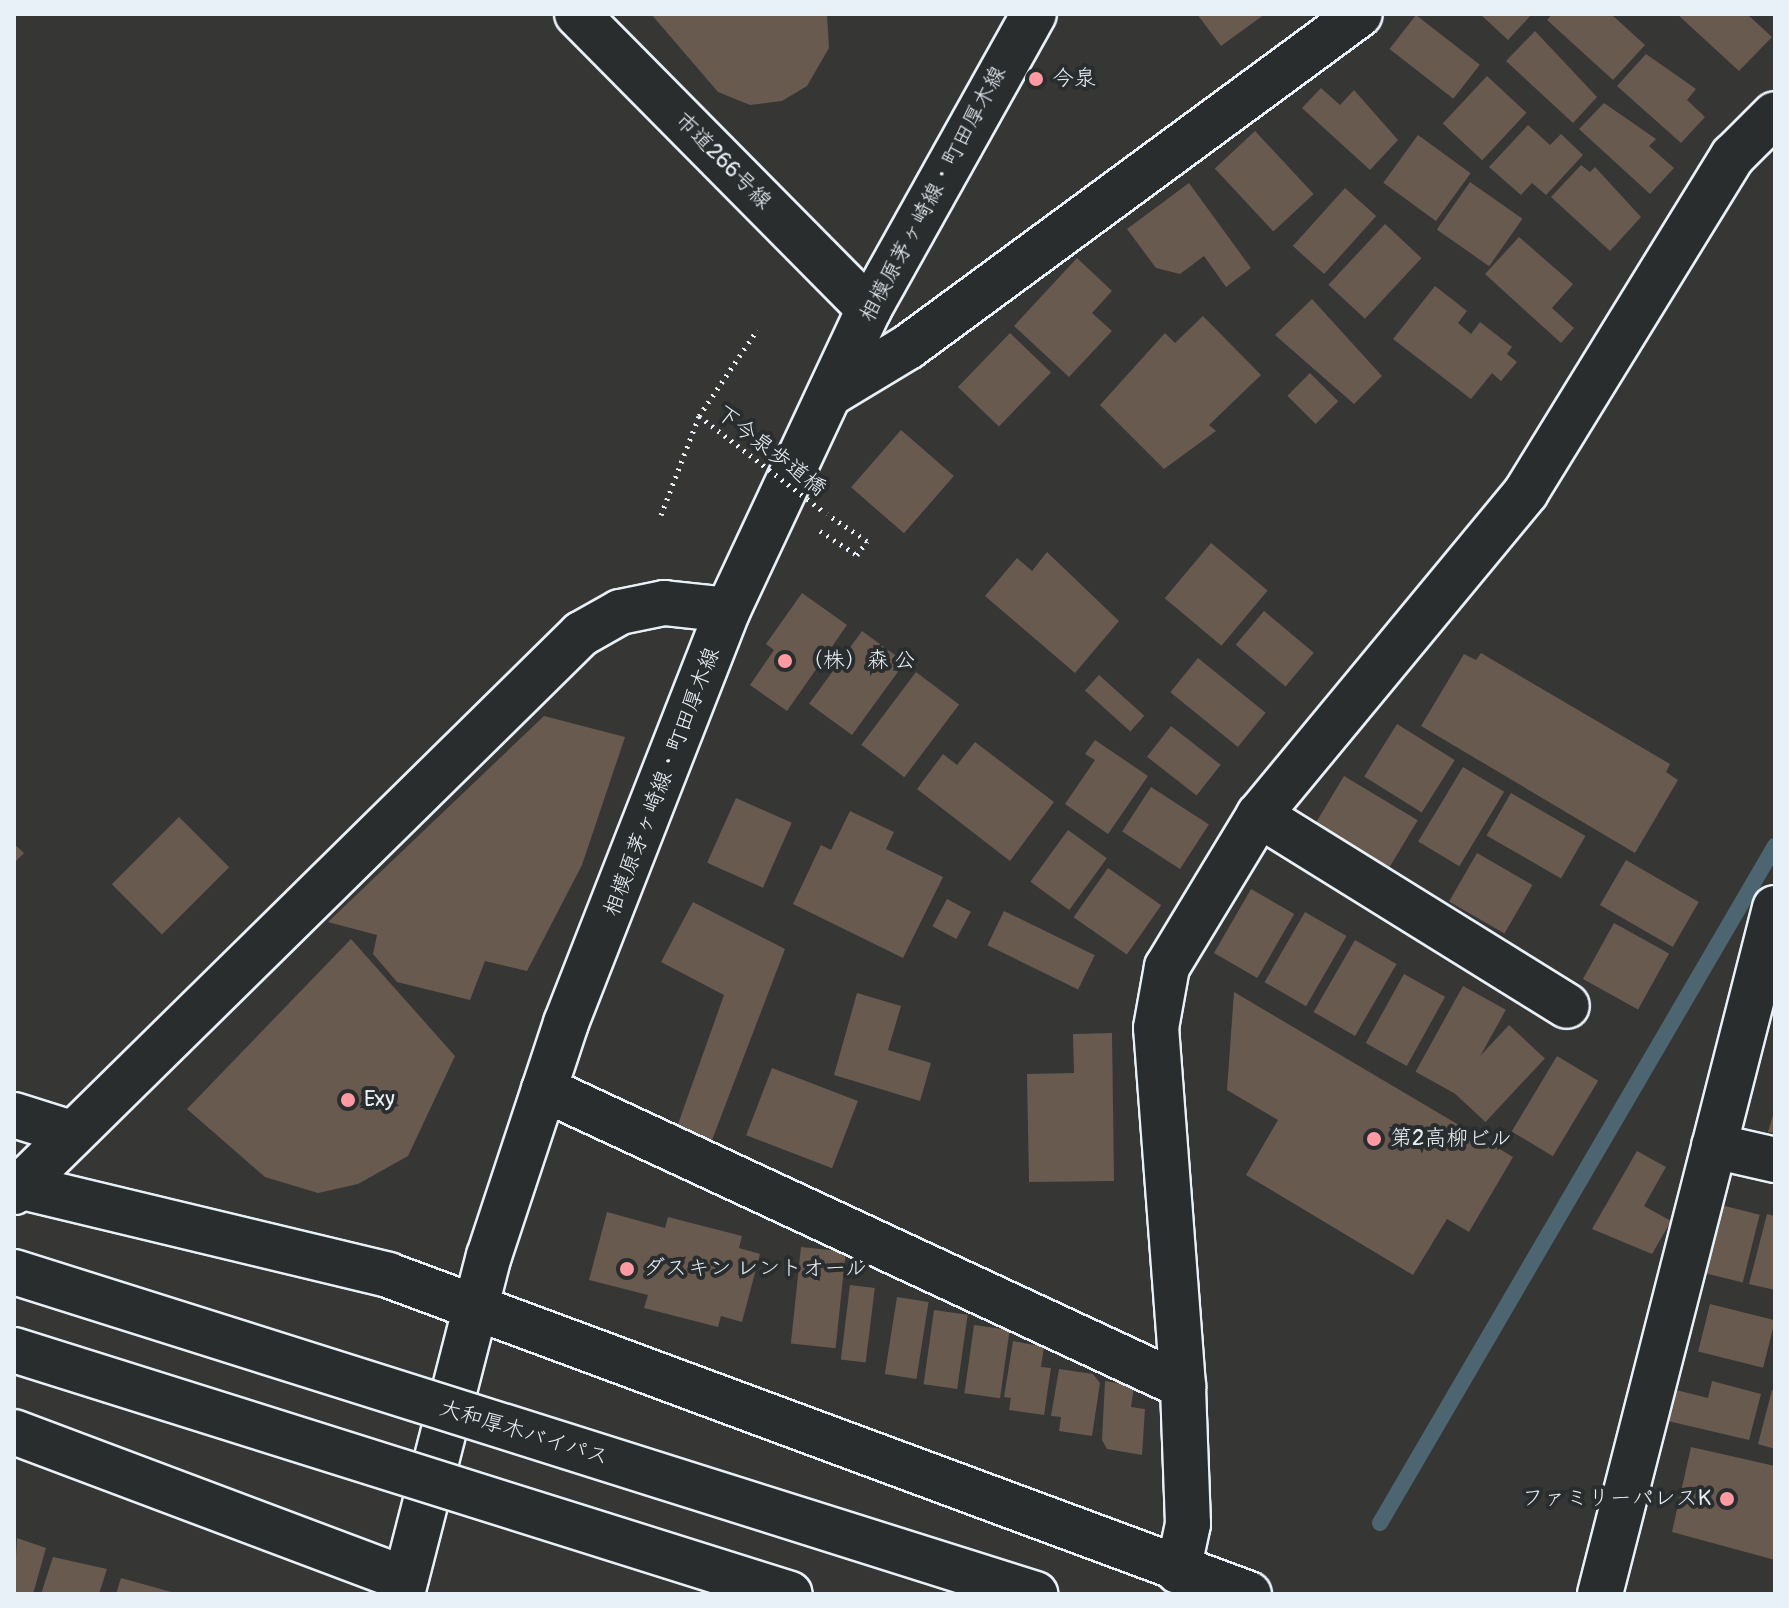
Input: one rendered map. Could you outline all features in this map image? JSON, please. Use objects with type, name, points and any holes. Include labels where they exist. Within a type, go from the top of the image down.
[{"type":"main road","name":"市道266号線","points":[[577,14],[869,309]]},
{"type":"main road","name":"相模原茅ヶ崎線・町田厚木線","points":[[404,1586],[476,1305],[544,1089],[728,610],[869,309],[1034,14]]},
{"type":"main road","points":[[830,394],[908,347],[1360,14]]},
{"type":"main road","points":[[1178,1571],[1188,1524],[1183,1386],[1156,1028],[1167,967],[1259,815],[1526,492],[1733,156],[1775,114]]},
{"type":"main road","points":[[16,1188],[581,634],[620,612],[664,603],[728,610]]},
{"type":"main road","points":[[1259,815],[1567,1006]]},
{"type":"main road","points":[[1600,1594],[1775,908]]},
{"type":"main road","points":[[544,1089],[1183,1386]]},
{"type":"main road","points":[[14,1115],[71,1133]]},
{"type":"main road","points":[[1714,1146],[1775,1160]]},
{"type":"main road","points":[[16,1188],[388,1275],[476,1305],[1178,1571],[1249,1594]]},
{"type":"main road","name":"大和厚木バイパス","points":[[14,1272],[1035,1594]]},
{"type":"main road","points":[[14,1350],[790,1594]]},
{"type":"main road","points":[[14,1432],[404,1586]]},
{"type":"path","points":[[661,515],[699,416],[757,330]]},
{"type":"path","name":"下今泉歩道橋","points":[[699,416],[867,541],[857,555],[808,523]]},
{"type":"building","points":[[651,14],[827,14],[829,48],[807,86],[782,101],[750,105],[718,92]]},
{"type":"building","points":[[1197,14],[1265,14],[1221,46]]},
{"type":"building","points":[[1480,14],[1532,14],[1508,40]]},
{"type":"building","points":[[1552,14],[1611,14],[1645,45],[1613,80],[1547,20]]},
{"type":"building","points":[[1677,14],[1747,14],[1772,37],[1739,71]]},
{"type":"building","points":[[1416,15],[1480,65],[1453,99],[1390,49]]},
{"type":"building","points":[[1535,31],[1597,97],[1573,123],[1506,61]]},
{"type":"building","points":[[1646,54],[1696,89],[1687,100],[1705,117],[1681,143],[1617,86]]},
{"type":"building","points":[[1487,76],[1526,113],[1482,160],[1443,124]]},
{"type":"building","points":[[1321,88],[1340,105],[1354,90],[1398,140],[1370,170],[1302,108]]},
{"type":"building","points":[[1604,103],[1656,139],[1649,146],[1674,168],[1650,194],[1579,129]]},
{"type":"building","points":[[1528,125],[1550,145],[1561,134],[1583,155],[1546,195],[1532,183],[1521,195],[1489,167]]},
{"type":"building","points":[[1255,131],[1314,194],[1273,231],[1215,169]]},
{"type":"building","points":[[1418,135],[1471,173],[1436,221],[1383,183]]},
{"type":"building","points":[[1581,165],[1590,172],[1595,167],[1641,217],[1610,251],[1551,197]]},
{"type":"building","points":[[1470,182],[1522,219],[1489,266],[1437,230]]},
{"type":"building","points":[[1189,183],[1251,268],[1226,287],[1204,256],[1180,274],[1156,268],[1127,229]]},
{"type":"building","points":[[1345,188],[1376,216],[1324,274],[1293,246]]},
{"type":"building","points":[[1385,224],[1422,258],[1365,319],[1328,285]]},
{"type":"building","points":[[1519,237],[1573,284],[1552,308],[1574,328],[1561,343],[1485,274]]},
{"type":"building","points":[[1077,258],[1112,291],[1092,313],[1112,331],[1069,377],[1014,326]]},
{"type":"building","points":[[1435,286],[1467,311],[1458,323],[1471,334],[1480,322],[1512,347],[1507,354],[1517,362],[1501,381],[1492,373],[1471,399],[1393,339]]},
{"type":"building","points":[[1312,299],[1382,376],[1354,404],[1275,335]]},
{"type":"building","points":[[1203,316],[1261,375],[1209,425],[1216,431],[1164,469],[1100,405],[1165,333],[1175,343]]},
{"type":"building","points":[[1010,333],[1051,373],[999,427],[958,387]]},
{"type":"building","points":[[1310,373],[1338,401],[1316,424],[1287,396]]},
{"type":"building","points":[[901,430],[954,476],[904,533],[851,487]]},
{"type":"building","points":[[1211,543],[1268,591],[1221,646],[1165,598]]},
{"type":"building","points":[[1047,552],[1119,621],[1075,673],[985,596],[1017,558],[1032,571]]},
{"type":"building","points":[[802,593],[847,625],[787,711],[750,685],[774,650],[766,644]]},
{"type":"building","points":[[1264,611],[1314,653],[1286,686],[1236,645]]},
{"type":"building","points":[[862,631],[905,662],[852,735],[809,704]]},
{"type":"building","points":[[1481,653],[1670,764],[1666,772],[1678,780],[1635,853],[1421,726],[1464,654],[1476,660]]},
{"type":"building","points":[[1198,658],[1266,713],[1238,747],[1170,692]]},
{"type":"building","points":[[916,672],[959,704],[904,777],[861,745]]},
{"type":"building","points":[[1099,675],[1144,716],[1130,731],[1085,691]]},
{"type":"building","points":[[544,716],[625,737],[582,865],[527,971],[485,961],[470,1000],[397,982],[373,954],[377,935],[328,922]]},
{"type":"building","points":[[1397,724],[1455,760],[1422,813],[1364,777]]},
{"type":"building","points":[[1171,726],[1221,765],[1197,796],[1147,757]]},
{"type":"building","points":[[1095,740],[1148,776],[1108,834],[1065,804],[1095,760],[1085,754]]},
{"type":"building","points":[[975,742],[1054,802],[1010,861],[917,789],[943,754],[957,765]]},
{"type":"building","points":[[1463,767],[1504,792],[1459,866],[1418,842]]},
{"type":"building","points":[[1344,776],[1418,820],[1388,870],[1314,826]]},
{"type":"building","points":[[1151,787],[1209,825],[1180,869],[1122,831]]},
{"type":"building","points":[[1511,793],[1585,836],[1561,878],[1486,835]]},
{"type":"building","points":[[736,798],[792,823],[763,888],[707,863]]},
{"type":"building","points":[[850,811],[894,832],[886,849],[943,877],[903,958],[793,904],[821,845],[831,850]]},
{"type":"building","points":[[179,817],[229,867],[162,934],[112,884]]},
{"type":"building","points":[[1068,830],[1107,858],[1069,910],[1030,882]]},
{"type":"building","points":[[14,844],[24,853],[14,863]]},
{"type":"building","points":[[1477,853],[1532,885],[1504,933],[1449,901]]},
{"type":"building","points":[[1626,860],[1699,902],[1673,947],[1600,905]]},
{"type":"building","points":[[1108,868],[1161,905],[1127,954],[1074,917]]},
{"type":"building","points":[[1251,889],[1294,914],[1257,978],[1214,953]]},
{"type":"building","points":[[947,899],[971,912],[956,939],[932,926]]},
{"type":"building","points":[[693,902],[785,949],[712,1140],[677,1127],[724,995],[661,962]]},
{"type":"building","points":[[1004,911],[1095,955],[1078,989],[987,945]]},
{"type":"building","points":[[1305,912],[1347,936],[1306,1006],[1264,982]]},
{"type":"building","points":[[1614,923],[1669,954],[1638,1010],[1583,979]]},
{"type":"building","points":[[351,939],[455,1056],[408,1156],[358,1184],[318,1193],[265,1177],[187,1109]]},
{"type":"building","points":[[1355,940],[1397,964],[1355,1036],[1314,1012]]},
{"type":"building","points":[[1404,974],[1445,997],[1407,1066],[1366,1043]]},
{"type":"building","points":[[1463,986],[1506,1010],[1458,1095],[1415,1072]]},
{"type":"building","name":"第2高柳ビル","points":[[1234,992],[1513,1157],[1469,1232],[1447,1219],[1413,1275],[1246,1175],[1278,1120],[1227,1090]]},
{"type":"building","points":[[857,993],[901,1006],[888,1050],[931,1063],[920,1101],[834,1075]]},
{"type":"building","points":[[1509,1025],[1545,1058],[1486,1122],[1450,1089]]},
{"type":"building","points":[[1112,1033],[1114,1181],[1029,1182],[1027,1074],[1074,1073],[1073,1034]]},
{"type":"building","points":[[1557,1056],[1598,1081],[1553,1156],[1512,1131]]},
{"type":"building","points":[[772,1068],[858,1101],[832,1168],[746,1135]]},
{"type":"building","points":[[1775,1108],[1775,1133],[1768,1132]]},
{"type":"building","points":[[1637,1151],[1666,1167],[1644,1206],[1671,1221],[1652,1254],[1592,1229]]},
{"type":"building","points":[[1717,1204],[1760,1215],[1743,1283],[1700,1272]]},
{"type":"building","points":[[607,1212],[665,1228],[668,1217],[742,1236],[739,1248],[760,1254],[742,1322],[721,1316],[718,1327],[644,1308],[648,1295],[589,1280]]},
{"type":"building","points":[[1767,1214],[1775,1216],[1775,1290],[1749,1284]]},
{"type":"building","points":[[801,1247],[846,1252],[836,1348],[791,1343]]},
{"type":"building","points":[[850,1285],[875,1288],[866,1362],[841,1359]]},
{"type":"building","points":[[897,1297],[929,1302],[916,1379],[885,1374]]},
{"type":"building","points":[[1710,1304],[1775,1320],[1763,1368],[1698,1352]]},
{"type":"building","points":[[934,1310],[968,1315],[957,1389],[924,1384]]},
{"type":"building","points":[[974,1325],[1010,1330],[1000,1398],[964,1393]]},
{"type":"building","points":[[1013,1341],[1044,1347],[1041,1367],[1051,1368],[1044,1415],[1009,1410],[1011,1398],[1004,1397]]},
{"type":"building","points":[[1059,1369],[1093,1374],[1100,1383],[1092,1436],[1059,1431],[1061,1417],[1051,1416]]},
{"type":"building","points":[[1105,1381],[1134,1386],[1131,1407],[1145,1409],[1142,1455],[1107,1449],[1102,1440]]},
{"type":"building","points":[[1712,1381],[1761,1394],[1749,1440],[1668,1421],[1676,1390],[1708,1398]]},
{"type":"building","points":[[1772,1390],[1775,1390],[1775,1449],[1758,1444]]},
{"type":"building","name":"ファミリーパレスK","points":[[1691,1447],[1775,1466],[1775,1560],[1672,1532]]},
{"type":"building","points":[[17,1538],[46,1548],[33,1594],[14,1594]]},
{"type":"building","points":[[53,1557],[107,1569],[99,1594],[41,1594]]},
{"type":"building","points":[[121,1578],[175,1593],[175,1594],[116,1594]]},
{"type":"waterway","points":[[1380,1523],[1775,846]]},
{"type":"place","name":"今泉","points":[[1036,79]]},
{"type":"place","name":"（株）森 公","points":[[785,661]]},
{"type":"place","name":"Exy","points":[[348,1100]]},
{"type":"place","name":"第2高柳ビル","points":[[1374,1139]]},
{"type":"place","name":"ダスキン レントオール","points":[[627,1269]]},
{"type":"place","name":"ファミリーパレスK","points":[[1727,1499]]}]
